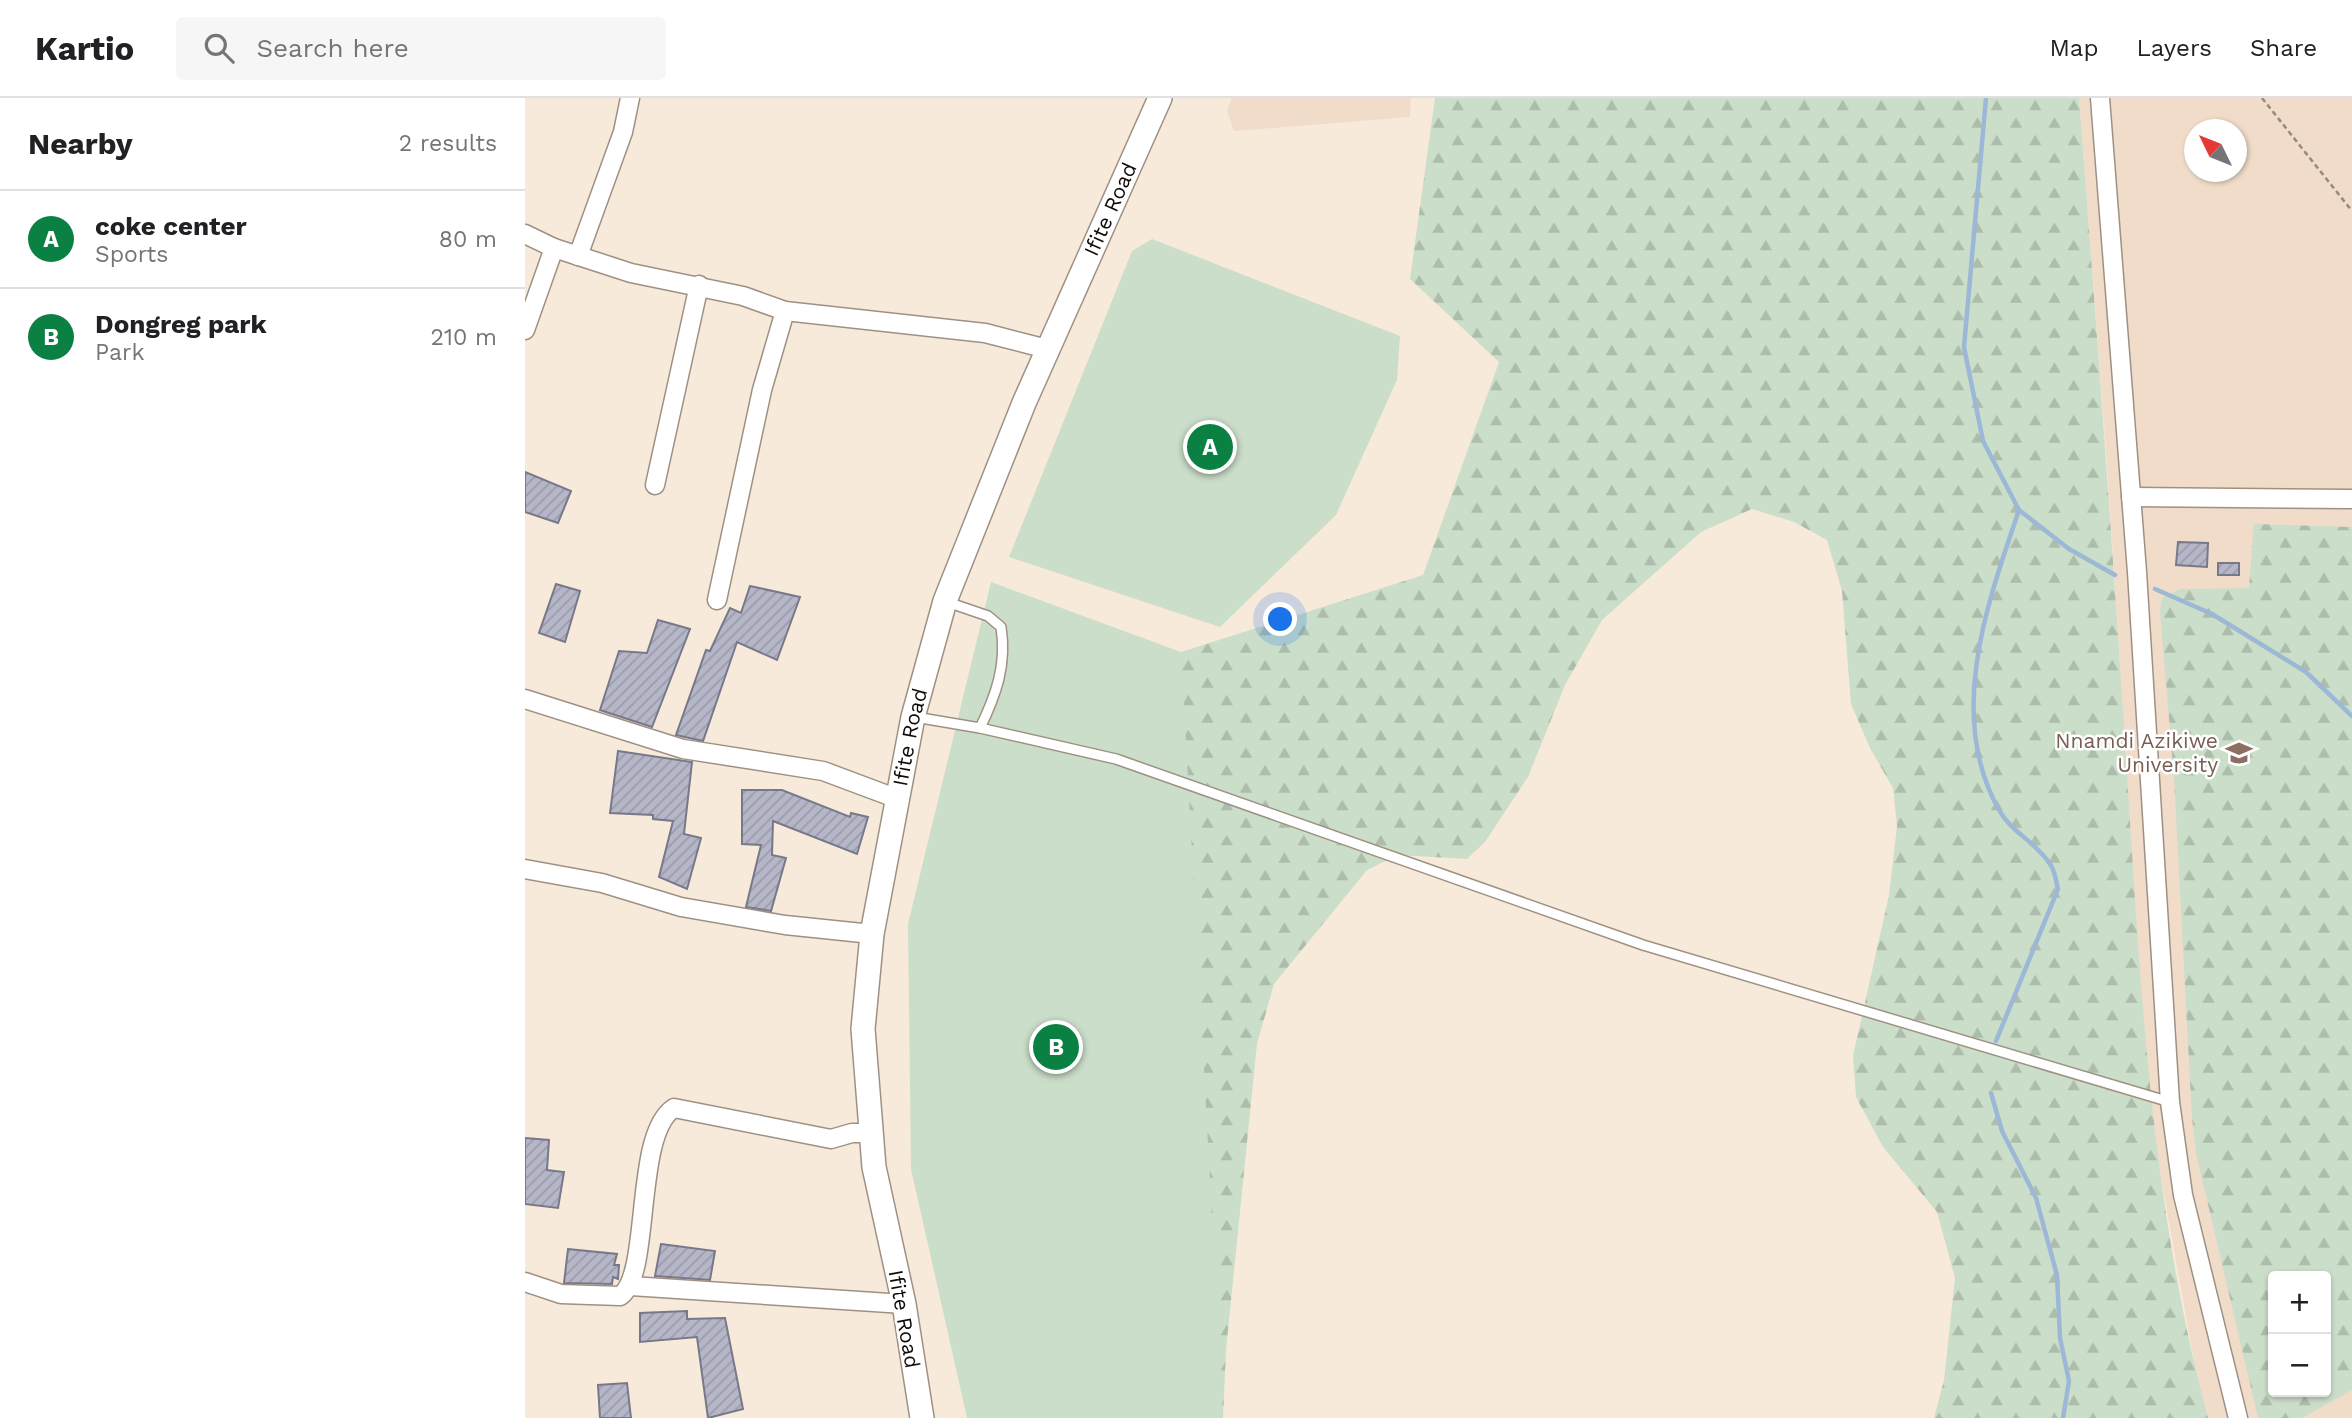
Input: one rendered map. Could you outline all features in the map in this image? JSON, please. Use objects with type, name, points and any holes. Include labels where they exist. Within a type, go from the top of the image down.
[{"type":"street","points":[[578,256],[623,132],[630,98]]},
{"type":"street","name":"Ifite Road","points":[[922,1418],[904,1304],[874,1167],[863,1029],[872,934],[913,717],[945,601],[967,540],[1047,349],[1160,98]]},
{"type":"street","points":[[2100,98],[2131,497],[2170,1102],[2183,1195],[2238,1418]]},
{"type":"street","points":[[525,233],[554,248],[631,273],[699,285],[743,296],[785,311],[985,333],[1047,349]]},
{"type":"street","points":[[525,330],[554,248]]},
{"type":"street","points":[[655,485],[699,285]]},
{"type":"street","points":[[717,600],[762,390],[785,311]]},
{"type":"street","points":[[2131,497],[2352,499]]},
{"type":"street","points":[[525,699],[683,749],[823,771],[898,799]]},
{"type":"street","points":[[525,869],[602,884],[681,907],[785,925],[872,934]]},
{"type":"street","points":[[525,1282],[561,1294],[620,1296],[631,1286],[636,1271],[643,1195],[655,1144],[666,1113],[674,1108],[831,1139],[852,1133],[872,1133]]},
{"type":"street","points":[[631,1286],[904,1304]]},
{"type":"lane","points":[[945,601],[988,616],[1002,628],[1005,648],[998,692],[980,728]]},
{"type":"lane","points":[[913,717],[980,728],[1116,759],[1643,945],[2170,1102]]},
{"type":"path","points":[[2262,98],[2352,211]]},
{"type":"shaded area","points":[[1232,98],[1411,98],[1410,117],[1234,131],[1227,111]]},
{"type":"shaded area","name":"Nnamdi Azikiwe University","points":[[2079,98],[2352,98],[2352,1418],[2208,1418],[2198,1383],[2160,1172],[2144,1043],[2107,463]]},
{"type":"green space","points":[[1435,98],[2079,98],[2150,1089],[2173,1255],[2188,1337],[2208,1418],[1934,1418],[1944,1380],[1955,1278],[1937,1212],[1883,1147],[1856,1097],[1853,1056],[1889,895],[1897,826],[1893,788],[1870,748],[1851,704],[1842,591],[1827,540],[1794,522],[1752,509],[1701,532],[1602,620],[1565,685],[1528,777],[1485,842],[1467,859],[1398,855],[1367,870],[1274,984],[1257,1044],[1226,1350],[1223,1418],[1154,1418],[1162,701],[1181,652],[1423,575],[1499,362],[1410,279]]},
{"type":"green space","points":[[1152,239],[1400,336],[1397,380],[1336,515],[1220,627],[1009,557],[1132,251]]},
{"type":"green space","points":[[2254,524],[2352,527],[2352,1390],[2302,1418],[2258,1418],[2196,1153],[2174,778],[2160,611],[2162,598],[2180,589],[2249,588]]},
{"type":"green space","points":[[991,582],[1181,652],[1223,1418],[967,1418],[911,1169],[908,924]]},
{"type":"building","points":[[525,472],[571,491],[558,523],[525,512]]},
{"type":"building","points":[[2178,542],[2208,543],[2207,567],[2176,565]]},
{"type":"building","points":[[2218,563],[2239,563],[2239,575],[2218,575]]},
{"type":"building","points":[[556,584],[580,591],[565,642],[539,633]]},
{"type":"building","points":[[750,586],[800,597],[777,660],[737,642],[703,741],[676,735],[706,650],[710,651],[730,608],[741,613]]},
{"type":"building","points":[[658,620],[690,629],[652,727],[600,710],[619,651],[647,653]]},
{"type":"building","points":[[618,751],[692,762],[684,834],[701,838],[687,889],[659,877],[673,821],[653,819],[653,815],[610,813]]},
{"type":"building","points":[[742,790],[782,790],[850,817],[851,813],[868,817],[857,854],[773,821],[772,855],[786,858],[771,911],[746,907],[761,845],[742,844]]},
{"type":"building","points":[[525,1138],[549,1140],[547,1170],[564,1172],[558,1208],[525,1204]]},
{"type":"building","points":[[661,1244],[715,1251],[710,1280],[655,1276]]},
{"type":"building","points":[[568,1249],[617,1254],[614,1265],[619,1265],[618,1279],[613,1277],[612,1284],[564,1283]]},
{"type":"building","points":[[687,1311],[687,1319],[725,1318],[743,1409],[708,1418],[697,1337],[640,1342],[640,1313]]},
{"type":"building","points":[[627,1383],[631,1418],[600,1418],[598,1385]]},
{"type":"waterway","points":[[1986,98],[1964,347],[1983,441],[2019,510],[2069,549],[2115,575]]},
{"type":"waterway","points":[[1996,1041],[2058,889],[2053,869],[2045,857],[2010,825],[1999,810],[1983,774],[1975,737],[1977,660],[1995,583],[2019,510]]},
{"type":"waterway","points":[[2155,589],[2212,614],[2306,672],[2352,716]]},
{"type":"waterway","points":[[1991,1093],[2002,1131],[2036,1198],[2057,1275],[2060,1338],[2069,1381],[2063,1418]]},
{"type":"place","name":"coke center","points":[[1210,447]]},
{"type":"place","name":"Nnamdi Azikiwe University","points":[[2239,753]]},
{"type":"place","name":"Dongreg park","points":[[1056,1047]]}]
